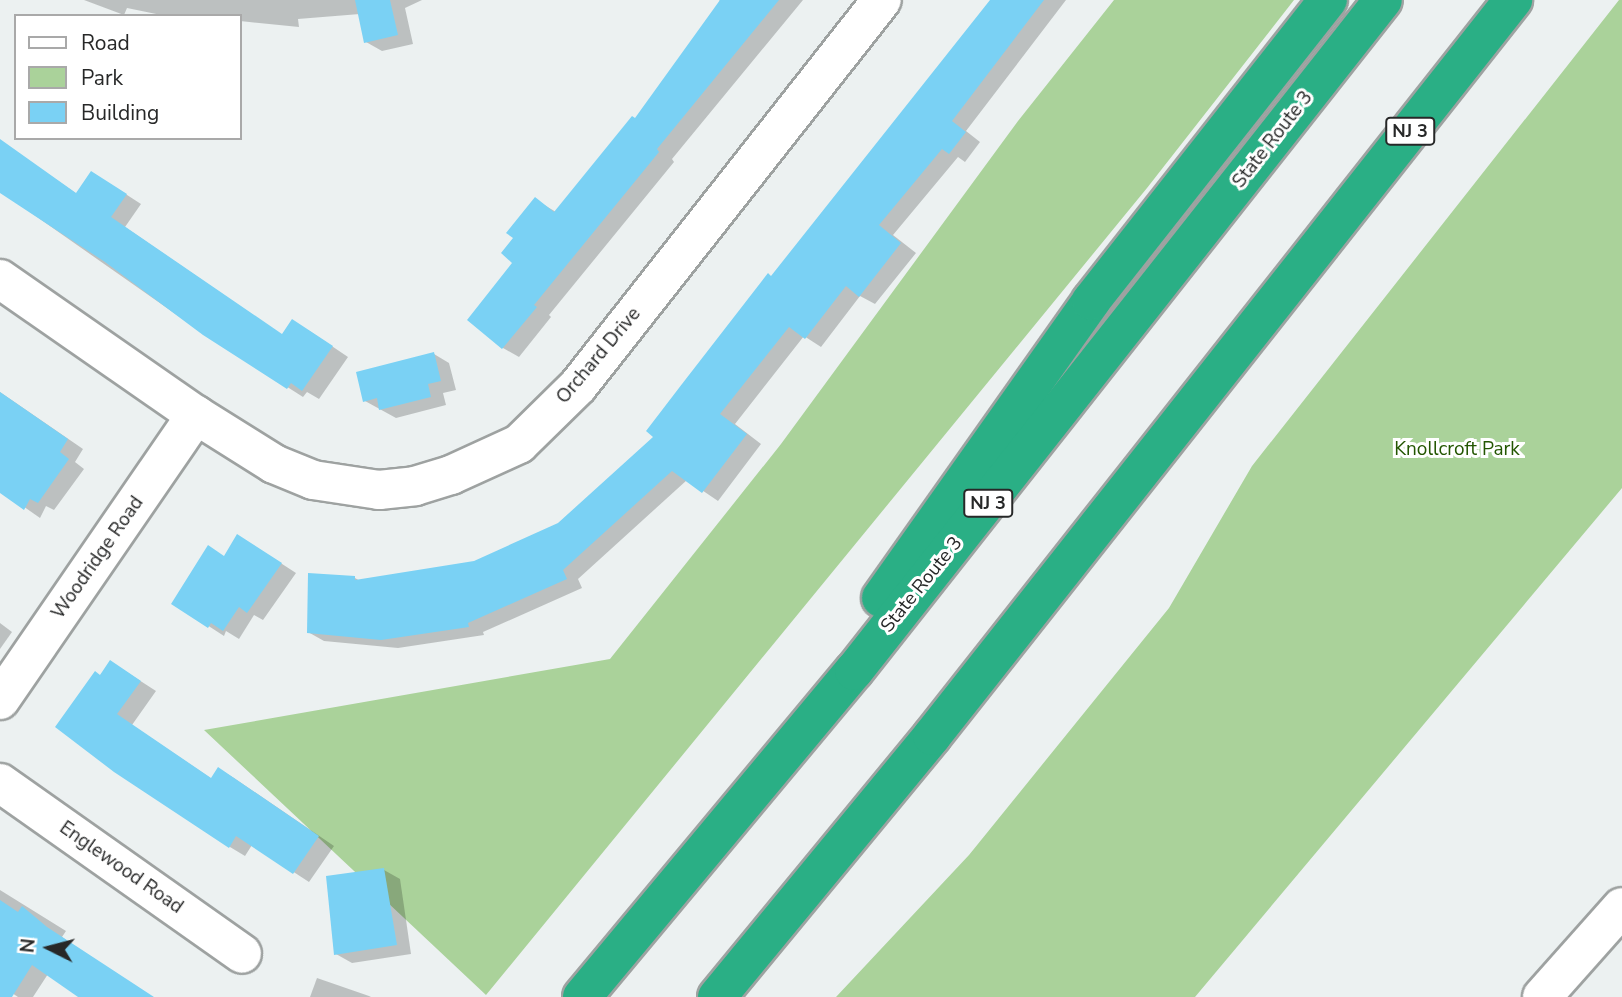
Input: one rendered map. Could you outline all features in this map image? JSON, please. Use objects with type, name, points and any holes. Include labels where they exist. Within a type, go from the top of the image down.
[{"type":"highway","points":[[684,877],[1091,302],[1328,0]]},
{"type":"highway","name":"State Route 3","points":[[582,997],[684,877],[929,577],[1383,0]]},
{"type":"highway","name":"NJ 3","points":[[717,997],[890,789],[1513,0]]},
{"type":"street","name":"Orchard Drive","points":[[0,279],[196,415],[274,464],[303,476],[379,490],[415,486],[452,475],[519,444],[578,386],[882,0]]},
{"type":"street","name":"Woodridge Road","points":[[0,700],[196,415]]},
{"type":"street","name":"Englewood Road","points":[[0,783],[242,954]]},
{"type":"street","points":[[1542,997],[1622,907]]},
{"type":"green space","points":[[1114,0],[1294,0],[1147,188],[486,995],[204,730],[610,659],[781,444],[1018,121]]},
{"type":"green space","name":"Knollcroft Park","points":[[1619,0],[1622,0],[1622,488],[1195,997],[836,997],[969,855],[1169,608],[1252,466]]},
{"type":"building","points":[[355,0],[390,0],[398,35],[364,43]]},
{"type":"building","points":[[720,0],[779,0],[657,149],[659,152],[534,305],[537,307],[502,349],[467,320],[512,263],[501,253],[513,238],[506,233],[535,197],[554,212],[632,116],[635,118]]},
{"type":"building","points":[[990,0],[1044,0],[952,121],[966,132],[949,154],[942,149],[879,225],[901,243],[859,297],[846,286],[805,339],[789,327],[720,414],[747,434],[702,493],[672,471],[563,570],[567,579],[468,623],[469,627],[381,640],[307,633],[308,573],[355,576],[355,580],[474,561],[558,523],[653,437],[646,431],[682,384],[768,273],[771,276]]},
{"type":"building","points":[[0,139],[76,193],[91,171],[127,194],[111,217],[282,334],[292,319],[333,346],[302,391],[291,383],[287,389],[203,335],[105,262],[0,193]]},
{"type":"building","points":[[434,352],[441,381],[428,384],[431,397],[379,410],[377,398],[363,402],[356,372]]},
{"type":"building","points":[[0,392],[68,439],[60,452],[69,459],[38,503],[30,499],[24,510],[0,493]]},
{"type":"building","points":[[237,534],[282,563],[247,613],[239,607],[223,631],[211,623],[208,628],[171,604],[208,545],[224,556]]},
{"type":"building","points":[[110,660],[141,681],[117,714],[211,778],[218,767],[319,836],[293,874],[236,836],[229,848],[114,772],[55,727],[95,671],[100,675]]},
{"type":"building","points":[[384,868],[397,945],[334,955],[326,876]]},
{"type":"building","points":[[0,900],[18,912],[22,906],[47,927],[154,997],[78,997],[32,965],[12,997],[0,997]]}]
